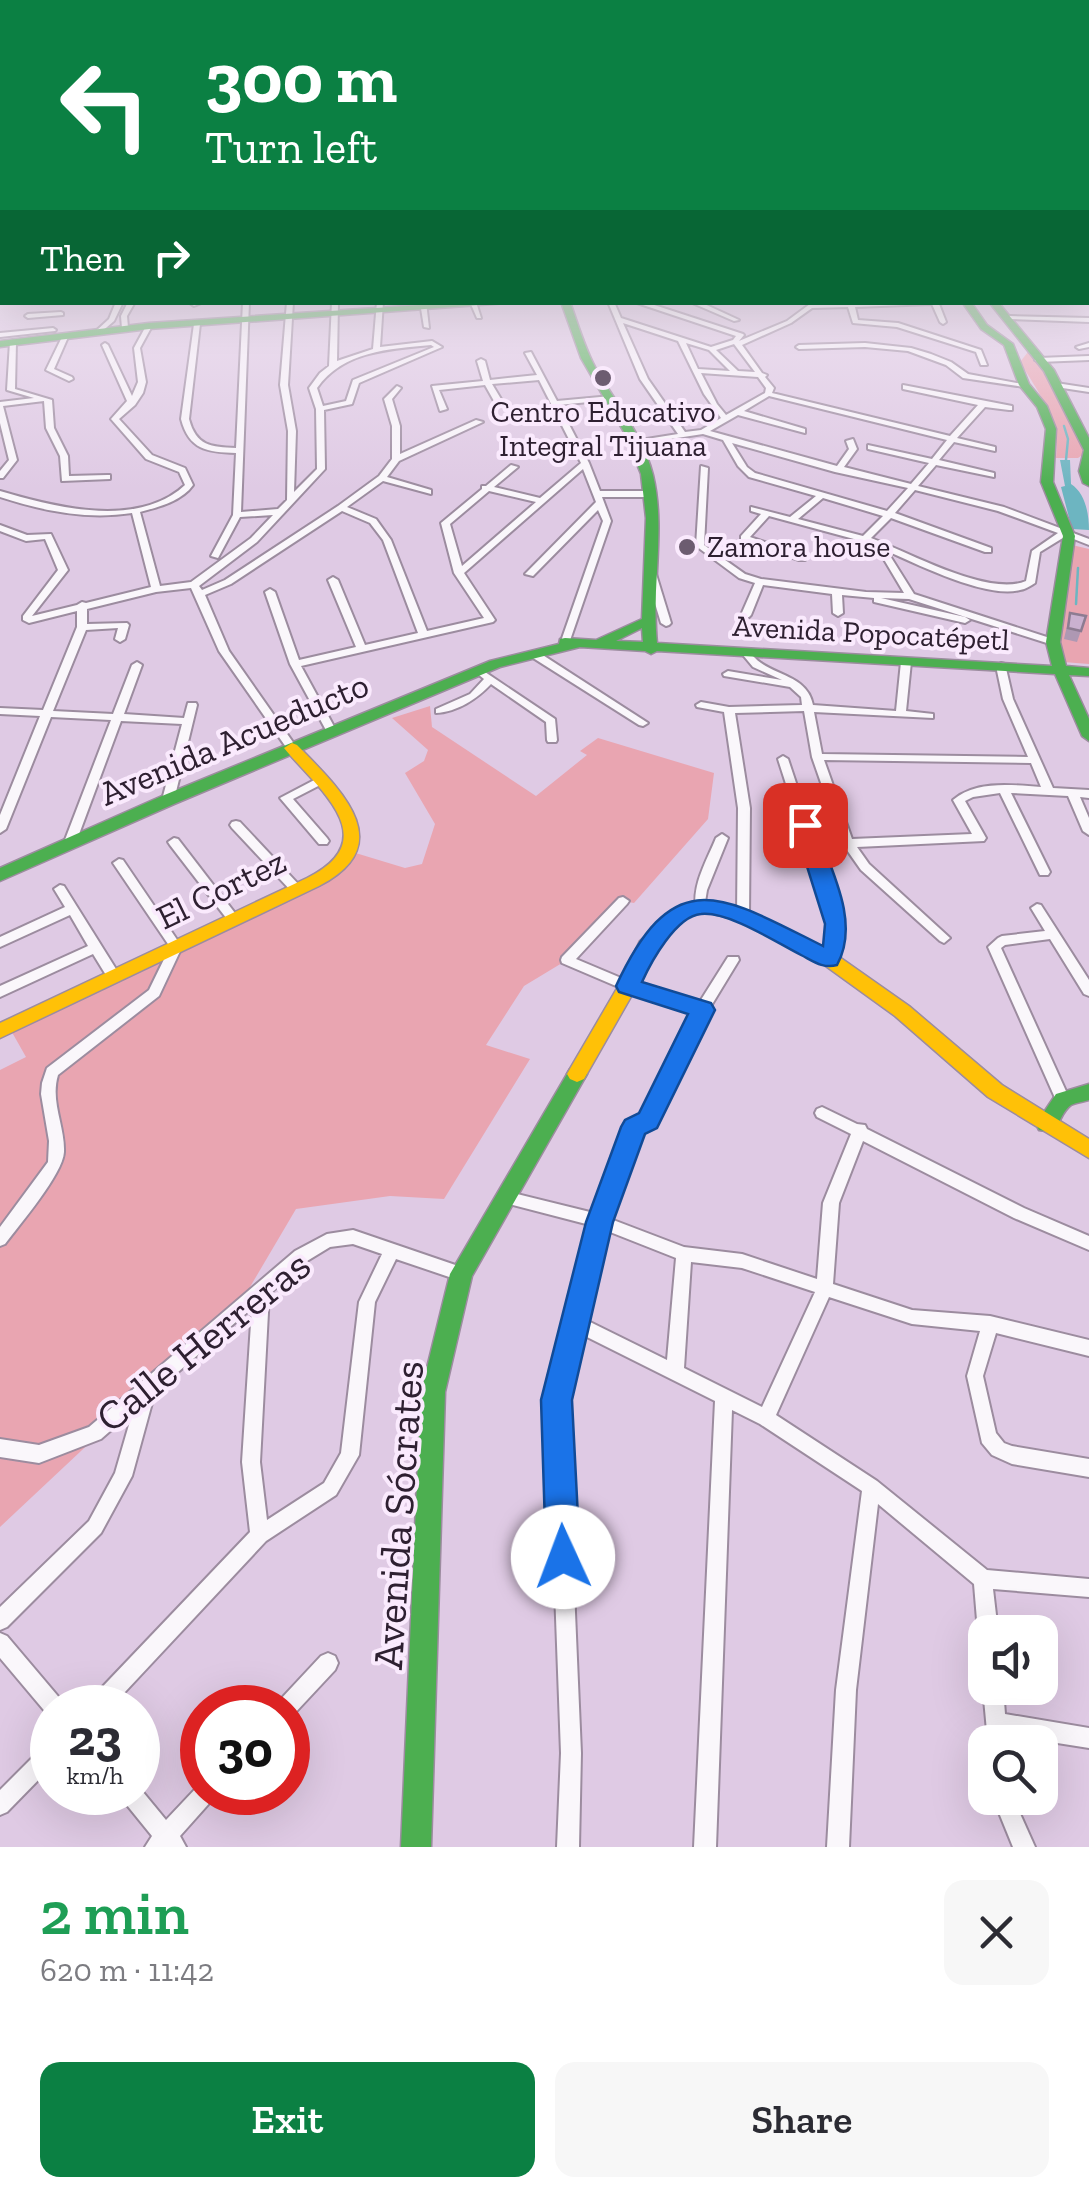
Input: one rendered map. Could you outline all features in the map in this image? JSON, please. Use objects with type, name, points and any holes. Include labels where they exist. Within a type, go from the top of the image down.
[{"type":"street","points":[[25,317],[10,338],[11,364],[5,387],[48,400]]},
{"type":"street","points":[[101,338],[116,317]]},
{"type":"street","points":[[124,317],[125,328]]},
{"type":"street","points":[[10,338],[59,334],[101,338],[125,328],[197,324],[224,317]]},
{"type":"street","points":[[215,556],[238,515],[245,317]]},
{"type":"street","points":[[289,317],[284,385],[292,432],[290,498]]},
{"type":"street","points":[[333,366],[336,317]]},
{"type":"street","points":[[376,349],[380,317]]},
{"type":"street","points":[[571,317],[588,363],[647,471],[652,574],[645,622],[651,650]]},
{"type":"street","points":[[634,443],[703,432],[768,394],[770,388],[738,340],[677,317]]},
{"type":"street","points":[[729,317],[736,320]]},
{"type":"street","points":[[711,349],[794,317]]},
{"type":"street","points":[[854,317],[856,322],[898,325],[979,351],[984,363]]},
{"type":"street","points":[[896,317],[898,325]]},
{"type":"street","points":[[941,317],[943,322]]},
{"type":"street","points":[[977,317],[984,328],[1028,354],[1069,398],[1089,451],[1085,471],[1089,482]]},
{"type":"street","points":[[1016,317],[1028,354],[1024,385]]},
{"type":"street","points":[[1021,317],[1089,320]]},
{"type":"street","points":[[1069,319],[1074,317]]},
{"type":"street","points":[[617,319],[711,349],[737,374]]},
{"type":"street","points":[[617,319],[644,379],[683,435]]},
{"type":"street","points":[[197,324],[186,419],[188,433],[197,445],[240,451]]},
{"type":"street","points":[[0,494],[30,504],[92,512],[136,512],[178,495],[188,485],[178,467],[148,457],[115,419],[132,403],[142,382],[136,348],[149,326]]},
{"type":"street","points":[[59,334],[50,370],[69,379]]},
{"type":"street","points":[[101,338],[132,403]]},
{"type":"street","points":[[680,340],[713,408],[725,418]]},
{"type":"street","points":[[197,590],[254,540],[321,469],[320,409],[312,388],[333,366],[376,349],[432,344],[439,347],[356,382],[349,402],[320,409]]},
{"type":"street","points":[[800,346],[856,344],[917,351],[946,360],[966,376],[1024,385],[1042,406],[1051,429],[1047,482],[1067,535],[1052,642],[1089,736]]},
{"type":"street","points":[[1079,346],[1089,345]]},
{"type":"street","points":[[528,353],[585,463],[607,521],[574,645]]},
{"type":"street","points":[[1028,354],[1089,358]]},
{"type":"street","points":[[481,361],[487,382],[498,399]]},
{"type":"street","points":[[0,366],[11,364]]},
{"type":"street","points":[[698,371],[762,375]]},
{"type":"street","points":[[951,397],[966,376]]},
{"type":"street","points":[[443,409],[435,388],[542,377]]},
{"type":"street","points":[[1059,386],[1089,390]]},
{"type":"street","points":[[396,459],[396,426],[388,400],[397,388]]},
{"type":"street","points":[[906,388],[1009,408]]},
{"type":"street","points":[[768,394],[992,449]]},
{"type":"street","points":[[555,403],[608,398]]},
{"type":"street","points":[[0,476],[13,460],[0,406],[48,400]]},
{"type":"street","points":[[48,400],[50,428],[64,456],[65,480],[108,477]]},
{"type":"street","points":[[865,539],[914,488],[952,437],[983,404]]},
{"type":"street","points":[[738,412],[802,431]]},
{"type":"street","points":[[0,528],[26,538],[48,536],[63,570],[31,608],[26,618],[29,620],[156,589],[197,590],[228,582],[341,508],[382,478],[396,459],[479,422]]},
{"type":"street","points":[[703,432],[838,470],[1001,509],[1089,542]]},
{"type":"street","points":[[724,438],[746,472],[890,515],[988,550]]},
{"type":"street","points":[[838,470],[853,449],[850,442]]},
{"type":"street","points":[[871,448],[991,475]]},
{"type":"street","points":[[459,573],[585,463]]},
{"type":"street","points":[[295,664],[490,620],[459,573],[446,523],[514,467]]},
{"type":"street","points":[[704,468],[700,546],[742,576],[760,582],[866,596],[980,621],[1052,642]]},
{"type":"street","points":[[382,478],[428,492]]},
{"type":"street","points":[[485,488],[540,500]]},
{"type":"street","points":[[530,574],[599,498],[651,494]]},
{"type":"street","points":[[792,520],[821,496]]},
{"type":"street","points":[[341,508],[373,521],[388,540],[424,634]]},
{"type":"street","points":[[754,509],[865,539],[948,576],[1018,589],[1030,583],[1036,551],[1067,535]]},
{"type":"street","points":[[136,512],[156,589]]},
{"type":"street","points":[[238,515],[279,512]]},
{"type":"street","points":[[766,514],[744,538],[802,558]]},
{"type":"street","points":[[879,544],[910,596]]},
{"type":"street","points":[[652,574],[666,623]]},
{"type":"street","points":[[333,580],[362,649]]},
{"type":"street","points":[[746,615],[760,582]]},
{"type":"street","points":[[784,599],[790,586]]},
{"type":"street","points":[[197,590],[224,651],[292,748]]},
{"type":"street","points":[[837,591],[838,612]]},
{"type":"street","points":[[270,592],[295,664],[332,732]]},
{"type":"street","points":[[866,596],[910,596],[968,613],[980,621]]},
{"type":"street","points":[[0,829],[82,628],[82,605]]},
{"type":"street","points":[[574,645],[645,622]]},
{"type":"street","points":[[82,628],[124,625],[120,639]]},
{"type":"street","name":"Avenida Acueducto","points":[[0,875],[292,748],[534,654],[574,645]]},
{"type":"street","name":"Avenida Acueducto","points":[[488,671],[502,656],[526,647],[574,645],[651,650]]},
{"type":"street","name":"Avenida Popocatépetl","points":[[651,650],[1089,672]]},
{"type":"street","points":[[534,654],[644,723]]},
{"type":"street","points":[[748,654],[757,665],[806,696],[818,757],[848,842],[865,867],[944,938]]},
{"type":"street","points":[[900,713],[906,662]]},
{"type":"street","points":[[68,845],[137,665]]},
{"type":"street","points":[[1001,666],[1008,699],[1049,791]]},
{"type":"street","points":[[440,711],[474,696],[488,671],[551,721],[552,740]]},
{"type":"street","points":[[728,674],[795,686]]},
{"type":"street","points":[[168,800],[192,705]]},
{"type":"street","points":[[701,705],[729,710],[806,708],[928,716]]},
{"type":"street","points":[[0,710],[188,721]]},
{"type":"street","points":[[729,710],[744,808],[743,916]]},
{"type":"street","name":"El Cortez","points":[[0,1031],[297,890],[341,864],[355,842],[352,818],[292,748]]},
{"type":"street","points":[[818,757],[1036,760]]},
{"type":"street","points":[[783,758],[837,924],[829,959]]},
{"type":"street","points":[[320,780],[286,798],[323,840]]},
{"type":"street","points":[[1004,790],[1044,872]]},
{"type":"street","points":[[848,842],[980,838],[959,800],[977,791],[1089,794]]},
{"type":"street","points":[[1072,794],[1089,831]]},
{"type":"street","points":[[236,825],[297,890]]},
{"type":"street","points":[[722,838],[701,890],[700,905],[743,916],[829,959],[902,1010],[995,1091],[1089,1149]]},
{"type":"street","points":[[174,842],[234,920]]},
{"type":"street","points":[[0,1240],[56,1164],[59,1152],[46,1085],[52,1072],[154,993],[176,947],[119,863]]},
{"type":"street","points":[[60,890],[114,977]]},
{"type":"street","points":[[623,901],[567,960],[628,986],[702,1010]]},
{"type":"street","name":"Avenida Sócrates","points":[[416,1847],[433,1392],[462,1274],[628,986],[646,946],[681,914],[700,905]]},
{"type":"street","points":[[1037,908],[1089,991]]},
{"type":"street","points":[[0,942],[71,909]]},
{"type":"street","points":[[1054,934],[1002,941],[994,947],[1063,1100]]},
{"type":"street","points":[[0,992],[95,948]]},
{"type":"street","points":[[568,1847],[570,1753],[557,1400],[600,1222],[634,1127],[648,1120],[702,1010],[734,960]]},
{"type":"street","points":[[1046,1124],[1063,1100],[1089,1092]]},
{"type":"street","points":[[822,1112],[1019,1214],[1089,1244]]},
{"type":"street","points":[[766,1418],[824,1290],[832,1203],[860,1129]]},
{"type":"street","points":[[505,1196],[600,1222],[684,1254],[742,1262],[912,1317],[990,1324],[1089,1348]]},
{"type":"street","name":"Calle Herreras","points":[[0,1448],[39,1454],[95,1433],[302,1256],[327,1241],[353,1237],[462,1274]]},
{"type":"street","points":[[118,1685],[260,1535],[330,1489],[350,1455],[367,1302],[392,1250]]},
{"type":"street","points":[[675,1371],[684,1254]]},
{"type":"street","points":[[260,1535],[251,1462],[261,1294]]},
{"type":"street","points":[[574,1322],[766,1418],[871,1487],[983,1579],[1089,1588]]},
{"type":"street","points":[[990,1324],[975,1376],[988,1437],[998,1449],[1012,1456],[1089,1468]]},
{"type":"street","points":[[0,1620],[95,1527],[123,1476],[148,1391]]},
{"type":"street","points":[[705,1847],[724,1396]]},
{"type":"street","points":[[838,1847],[846,1690],[871,1487]]},
{"type":"street","points":[[983,1579],[986,1615]]},
{"type":"street","points":[[0,1643],[36,1685]]},
{"type":"street","points":[[307,1685],[328,1663]]},
{"type":"street","points":[[1058,1736],[1089,1738]]},
{"type":"street","points":[[0,1805],[30,1774]]},
{"type":"street","points":[[146,1815],[166,1843],[188,1815]]},
{"type":"street","points":[[1010,1815],[1024,1847]]},
{"type":"shaded area","points":[[1028,352],[1066,401],[1084,454],[1078,458],[1056,458],[1052,419],[1020,362]]},
{"type":"shaded area","points":[[1072,545],[1089,549],[1089,664],[1063,662],[1059,641]]},
{"type":"shaded area","points":[[430,706],[432,727],[536,796],[587,755],[580,751],[598,738],[714,773],[708,819],[634,903],[623,901],[567,960],[524,986],[486,1045],[530,1059],[444,1199],[390,1196],[296,1209],[250,1287],[261,1294],[130,1405],[0,1527],[0,1070],[26,1057],[9,1027],[297,890],[349,851],[405,868],[422,864],[435,824],[405,773],[424,761],[428,750],[392,718]]},
{"type":"water","points":[[1060,460],[1070,460],[1071,484],[1085,504],[1089,530],[1072,529],[1061,487],[1065,486]]},
{"type":"building","points":[[1070,613],[1086,616],[1081,631],[1068,628]]},
{"type":"waterway","points":[[1064,426],[1068,439],[1066,460]]},
{"type":"waterway","points":[[1076,604],[1078,568]]},
{"type":"traffic: fast","points":[[0,344],[149,326],[284,317]]},
{"type":"traffic: fast","points":[[570,317],[586,358],[630,432],[647,474],[652,518],[651,650]]},
{"type":"traffic: fast","points":[[977,317],[1008,344],[1024,385],[1042,406],[1051,429],[1047,482],[1069,536],[1053,642],[1060,670],[1089,736]]},
{"type":"traffic: fast","points":[[1006,317],[1049,370],[1089,449]]},
{"type":"traffic: fast","points":[[1089,452],[1085,471],[1089,483]]},
{"type":"traffic: fast","points":[[600,643],[645,622]]},
{"type":"traffic: fast","points":[[565,642],[1089,672]]},
{"type":"traffic: fast","points":[[0,875],[168,800],[495,664],[576,644]]},
{"type":"traffic: fast","points":[[416,1847],[433,1392],[461,1274],[577,1074]]},
{"type":"traffic: fast","points":[[1046,1124],[1063,1100],[1089,1092]]},
{"type":"traffic: slow","points":[[0,1031],[313,882],[339,866],[350,851],[353,835],[349,819],[329,787],[292,748]]},
{"type":"traffic: slow","points":[[577,1074],[628,986],[646,946],[681,913],[700,905],[743,915],[829,959],[902,1011],[995,1091],[1089,1149]]},
{"type":"place","name":"Centro Educativo Integral Tijuana","points":[[603,378]]},
{"type":"place","name":"Zamora house","points":[[687,547]]},
{"type":"route","points":[[563,1557],[557,1400],[574,1322],[600,1222],[634,1127],[648,1120],[702,1010],[628,986],[646,946],[681,914],[700,905],[743,916],[829,959],[837,924],[805,825]]}]
